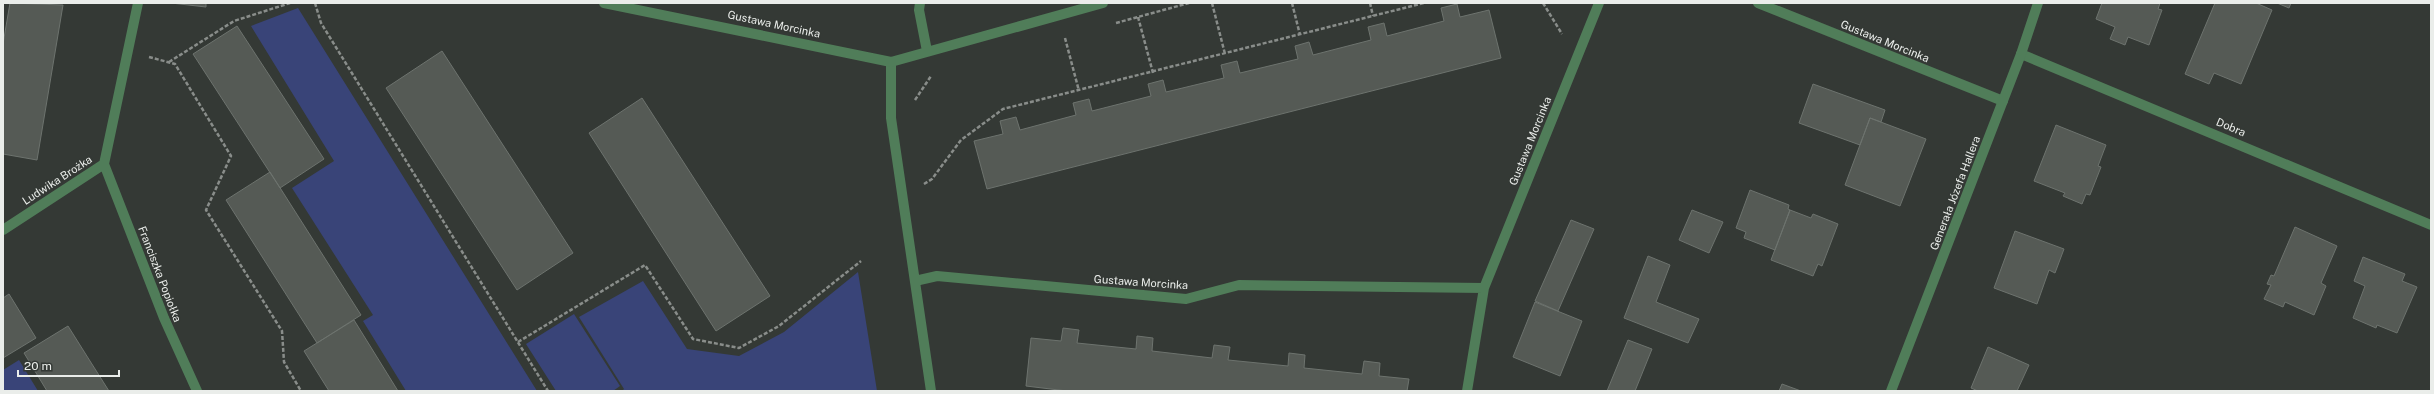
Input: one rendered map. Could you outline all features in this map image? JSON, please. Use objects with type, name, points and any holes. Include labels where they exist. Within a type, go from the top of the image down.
[{"type":"street","points":[[104,164],[138,3]]},
{"type":"street","name":"Gustawa Morcinka","points":[[604,3],[891,62],[1103,3]]},
{"type":"street","points":[[920,3],[919,10],[927,51]]},
{"type":"street","name":"Gustawa Morcinka","points":[[1467,391],[1484,288],[1599,3]]},
{"type":"street","name":"Gustawa Morcinka","points":[[1758,3],[2003,101]]},
{"type":"street","name":"Generała Józefa Hallera","points":[[1891,391],[2021,54],[2038,3]]},
{"type":"street","name":"Dobra","points":[[2021,54],[2431,225]]},
{"type":"street","points":[[891,62],[891,118],[931,391]]},
{"type":"street","name":"Ludwika Brożka","points":[[3,230],[104,164]]},
{"type":"street","name":"Franciszka Popiołka","points":[[104,164],[164,318],[197,391]]},
{"type":"street","name":"Gustawa Morcinka","points":[[915,281],[937,276],[1186,300],[1239,284],[1484,288]]},
{"type":"path","points":[[169,62],[234,21],[290,3]]},
{"type":"path","points":[[315,3],[321,23],[548,391]]},
{"type":"path","points":[[1109,25],[1189,3]]},
{"type":"path","points":[[1212,3],[1225,54]]},
{"type":"path","points":[[1292,3],[1300,35]]},
{"type":"path","points":[[1370,3],[1373,16]]},
{"type":"path","points":[[921,177],[922,185],[932,179],[961,140],[1003,109],[1424,3]]},
{"type":"path","points":[[1543,3],[1564,38],[1580,47]]},
{"type":"path","points":[[1138,17],[1153,72]]},
{"type":"path","points":[[1057,39],[1072,35]]},
{"type":"path","points":[[1065,37],[1079,91]]},
{"type":"path","points":[[128,52],[175,64],[231,156],[206,210],[282,331],[284,362],[301,391]]},
{"type":"path","points":[[914,104],[922,86],[937,73]]},
{"type":"path","points":[[518,342],[646,265],[693,340],[739,348],[780,326],[861,261]]},
{"type":"shaded area","points":[[298,8],[537,391],[406,391],[363,321],[373,315],[292,188],[334,161],[251,26]]},
{"type":"shaded area","points":[[858,272],[877,391],[622,391],[624,389],[579,317],[643,281],[687,349],[739,356],[784,332]]},
{"type":"shaded area","points":[[574,314],[620,386],[613,391],[556,391],[526,344]]},
{"type":"shaded area","points":[[19,360],[38,391],[3,391],[3,370]]},
{"type":"building","points":[[10,3],[63,5],[37,160],[3,154],[3,44]]},
{"type":"building","points":[[171,3],[206,3],[206,7]]},
{"type":"building","points":[[2102,3],[2160,3],[2158,9],[2162,10],[2149,45],[2128,37],[2125,45],[2110,39],[2115,27],[2096,19]]},
{"type":"building","points":[[2215,3],[2256,3],[2272,10],[2241,84],[2214,73],[2209,84],[2185,74]]},
{"type":"building","points":[[2277,3],[2291,3],[2289,8]]},
{"type":"building","points":[[1457,4],[1460,17],[1489,10],[1501,58],[987,189],[974,141],[1003,134],[1000,121],[1016,117],[1020,130],[1076,115],[1073,103],[1089,99],[1092,111],[1151,96],[1148,84],[1163,80],[1166,92],[1224,78],[1221,65],[1237,61],[1240,73],[1298,59],[1295,46],[1309,42],[1313,55],[1371,40],[1368,27],[1384,23],[1387,36],[1444,21],[1441,8]]},
{"type":"building","points":[[237,26],[324,159],[280,188],[193,54]]},
{"type":"building","points":[[442,51],[573,253],[517,290],[386,88]]},
{"type":"building","points":[[1813,84],[1885,110],[1881,122],[1870,118],[1860,145],[1799,123]]},
{"type":"building","points":[[642,98],[770,296],[716,331],[589,133]]},
{"type":"building","points":[[1870,118],[1926,139],[1900,206],[1845,185]]},
{"type":"building","points":[[2056,125],[2106,145],[2098,166],[2101,167],[2090,195],[2086,194],[2082,204],[2063,196],[2065,193],[2034,181]]},
{"type":"building","points":[[270,172],[361,315],[317,343],[226,200]]},
{"type":"building","points":[[1750,190],[1789,205],[1788,209],[1790,210],[1775,250],[1744,238],[1746,232],[1736,228]]},
{"type":"building","points":[[1692,210],[1723,222],[1709,253],[1679,240]]},
{"type":"building","points":[[1790,210],[1811,218],[1813,214],[1838,224],[1822,266],[1818,264],[1813,276],[1771,260]]},
{"type":"building","points":[[1571,220],[1594,229],[1558,311],[1535,301]]},
{"type":"building","points":[[2295,227],[2337,246],[2321,283],[2326,286],[2314,315],[2285,302],[2283,307],[2264,299],[2271,285],[2267,284],[2271,275],[2274,276]]},
{"type":"building","points":[[2015,231],[2064,249],[2055,273],[2049,270],[2037,304],[1994,288]]},
{"type":"building","points":[[1648,256],[1670,265],[1656,302],[1699,319],[1688,343],[1624,318]]},
{"type":"building","points":[[2363,257],[2405,274],[2402,281],[2417,287],[2397,333],[2377,325],[2376,328],[2353,318],[2365,286],[2354,281]]},
{"type":"building","points":[[9,294],[36,338],[3,358],[3,298]]},
{"type":"building","points":[[1535,302],[1582,321],[1560,376],[1513,357]]},
{"type":"building","points":[[354,320],[398,391],[329,391],[304,351]]},
{"type":"building","points":[[68,326],[109,391],[47,391],[24,353]]},
{"type":"building","points":[[1063,328],[1079,330],[1077,343],[1136,349],[1137,336],[1153,338],[1152,351],[1212,358],[1214,345],[1230,347],[1228,360],[1288,366],[1289,353],[1305,355],[1304,368],[1362,374],[1364,361],[1380,363],[1379,376],[1409,379],[1407,391],[1067,391],[1026,386],[1031,338],[1061,341]]},
{"type":"building","points":[[1628,340],[1652,349],[1635,391],[1607,391]]},
{"type":"building","points":[[1988,347],[2029,365],[2017,391],[1978,391],[1971,388]]},
{"type":"building","points":[[1782,384],[1801,391],[1779,391]]}]
